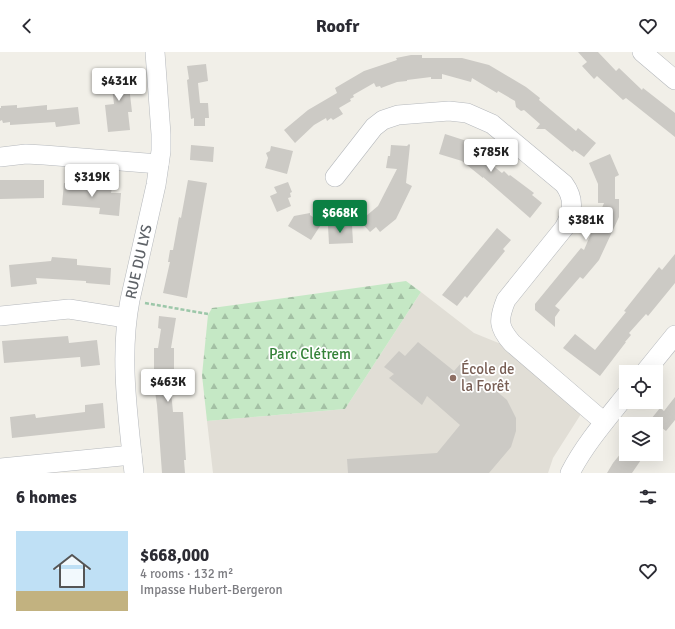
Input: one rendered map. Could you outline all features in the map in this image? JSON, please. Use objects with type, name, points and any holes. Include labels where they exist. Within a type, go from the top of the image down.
[{"type":"street","name":"RUE DU LYS","points":[[133,464],[125,368],[126,318],[156,185],[161,151],[154,52]]},
{"type":"street","points":[[642,52],[675,80]]},
{"type":"street","points":[[335,177],[374,127],[383,120],[398,115],[450,111],[467,113],[492,124],[564,184],[569,192],[572,205],[570,217],[564,228],[506,300],[502,312],[501,323],[504,333],[512,343],[604,422]]},
{"type":"street","points":[[0,157],[26,154],[159,164]]},
{"type":"street","points":[[0,316],[69,309],[126,318]]},
{"type":"street","points":[[651,365],[675,335]]},
{"type":"street","points":[[570,473],[576,460],[619,404]]},
{"type":"street","points":[[0,468],[133,464]]},
{"type":"path","points":[[139,302],[208,314]]},
{"type":"shaded area","name":"École de la Forêt","points":[[421,292],[474,333],[506,346],[581,414],[553,458],[548,473],[213,473],[207,421],[345,409]]},
{"type":"green space","name":"Parc Clétrem","points":[[406,281],[421,292],[345,409],[207,421],[202,375],[208,315],[212,308]]},
{"type":"building","points":[[578,52],[598,52],[616,71],[619,68],[642,90],[643,88],[675,113],[675,137],[626,98],[623,100],[597,76],[594,79],[582,66],[587,62]]},
{"type":"building","points":[[411,55],[422,55],[422,58],[462,58],[489,65],[526,87],[576,131],[578,128],[596,143],[584,157],[574,150],[573,152],[545,129],[536,129],[540,124],[524,110],[521,111],[516,107],[515,101],[498,91],[497,93],[472,78],[471,82],[442,74],[442,79],[431,79],[431,77],[407,80],[381,88],[380,86],[376,87],[374,83],[353,95],[354,97],[350,99],[351,101],[339,108],[343,114],[333,120],[331,118],[327,121],[326,118],[314,125],[295,143],[284,130],[308,110],[337,93],[335,88],[364,71],[397,60],[396,58]]},
{"type":"building","points":[[206,64],[208,81],[198,83],[200,103],[208,103],[209,118],[205,118],[205,126],[194,126],[194,118],[191,119],[187,66]]},
{"type":"building","points":[[127,68],[132,112],[128,112],[130,130],[108,132],[105,105],[114,104],[110,70]]},
{"type":"building","points":[[17,105],[17,108],[47,105],[47,110],[78,107],[80,124],[56,127],[55,122],[10,125],[10,122],[3,123],[2,120],[0,121],[1,106]]},
{"type":"building","points":[[445,134],[473,143],[486,153],[485,155],[488,158],[486,160],[502,173],[504,171],[534,193],[532,195],[542,203],[530,218],[483,177],[462,161],[439,154]]},
{"type":"building","points":[[409,144],[406,183],[412,186],[396,219],[380,232],[376,227],[370,232],[360,221],[378,206],[397,169],[386,168],[388,156],[390,156],[391,145],[407,146]]},
{"type":"building","points":[[191,145],[214,147],[213,162],[190,160]]},
{"type":"building","points":[[271,146],[293,151],[287,174],[265,168],[268,158],[266,153],[270,151]]},
{"type":"building","points":[[610,154],[619,175],[615,177],[615,199],[619,199],[619,217],[599,260],[583,279],[580,277],[555,306],[560,310],[555,317],[555,327],[535,310],[535,304],[581,248],[584,250],[604,203],[598,203],[598,184],[589,163]]},
{"type":"building","points":[[0,180],[44,180],[44,198],[0,199]]},
{"type":"building","points":[[188,180],[207,183],[187,298],[163,293],[170,262],[168,262],[170,250],[173,250]]},
{"type":"building","points":[[288,182],[292,192],[290,193],[291,197],[288,198],[291,206],[277,212],[270,196],[277,193],[274,187]]},
{"type":"building","points":[[64,183],[112,188],[111,193],[121,193],[119,216],[99,214],[100,208],[62,205]]},
{"type":"building","points":[[310,213],[310,215],[322,223],[311,240],[288,226],[294,216]]},
{"type":"building","points":[[352,225],[353,243],[329,244],[328,226]]},
{"type":"building","points":[[497,228],[511,240],[503,249],[505,251],[467,298],[465,296],[457,306],[442,295]]},
{"type":"building","points":[[675,254],[675,283],[648,316],[646,314],[629,333],[631,335],[600,376],[563,348],[575,334],[595,350],[626,312],[624,311],[659,267],[662,270]]},
{"type":"building","points":[[52,257],[77,259],[77,265],[111,268],[110,285],[86,283],[86,281],[36,278],[37,284],[11,287],[9,265],[51,261]]},
{"type":"building","points":[[159,316],[176,318],[171,348],[174,348],[174,371],[169,371],[173,412],[183,412],[186,460],[184,460],[185,473],[162,473],[154,385],[154,348],[158,348],[161,329],[158,328]]},
{"type":"building","points":[[68,336],[69,343],[97,340],[100,365],[81,367],[80,357],[4,363],[2,341]]},
{"type":"building","points":[[418,342],[454,371],[462,362],[507,400],[516,418],[516,431],[511,447],[489,473],[348,473],[347,459],[437,453],[460,425],[427,396],[422,405],[389,378],[394,374],[384,367],[399,351],[405,356]]},
{"type":"building","points":[[675,397],[675,420],[666,431],[663,429],[663,417],[653,417],[659,409],[664,411]]},
{"type":"building","points":[[103,403],[105,428],[12,438],[10,417],[35,414],[36,418],[85,412],[85,405]]},
{"type":"building","points":[[619,456],[619,461],[640,461],[632,473],[607,473]]},
{"type":"place","name":"École de la Forêt","points":[[453,378]]}]
